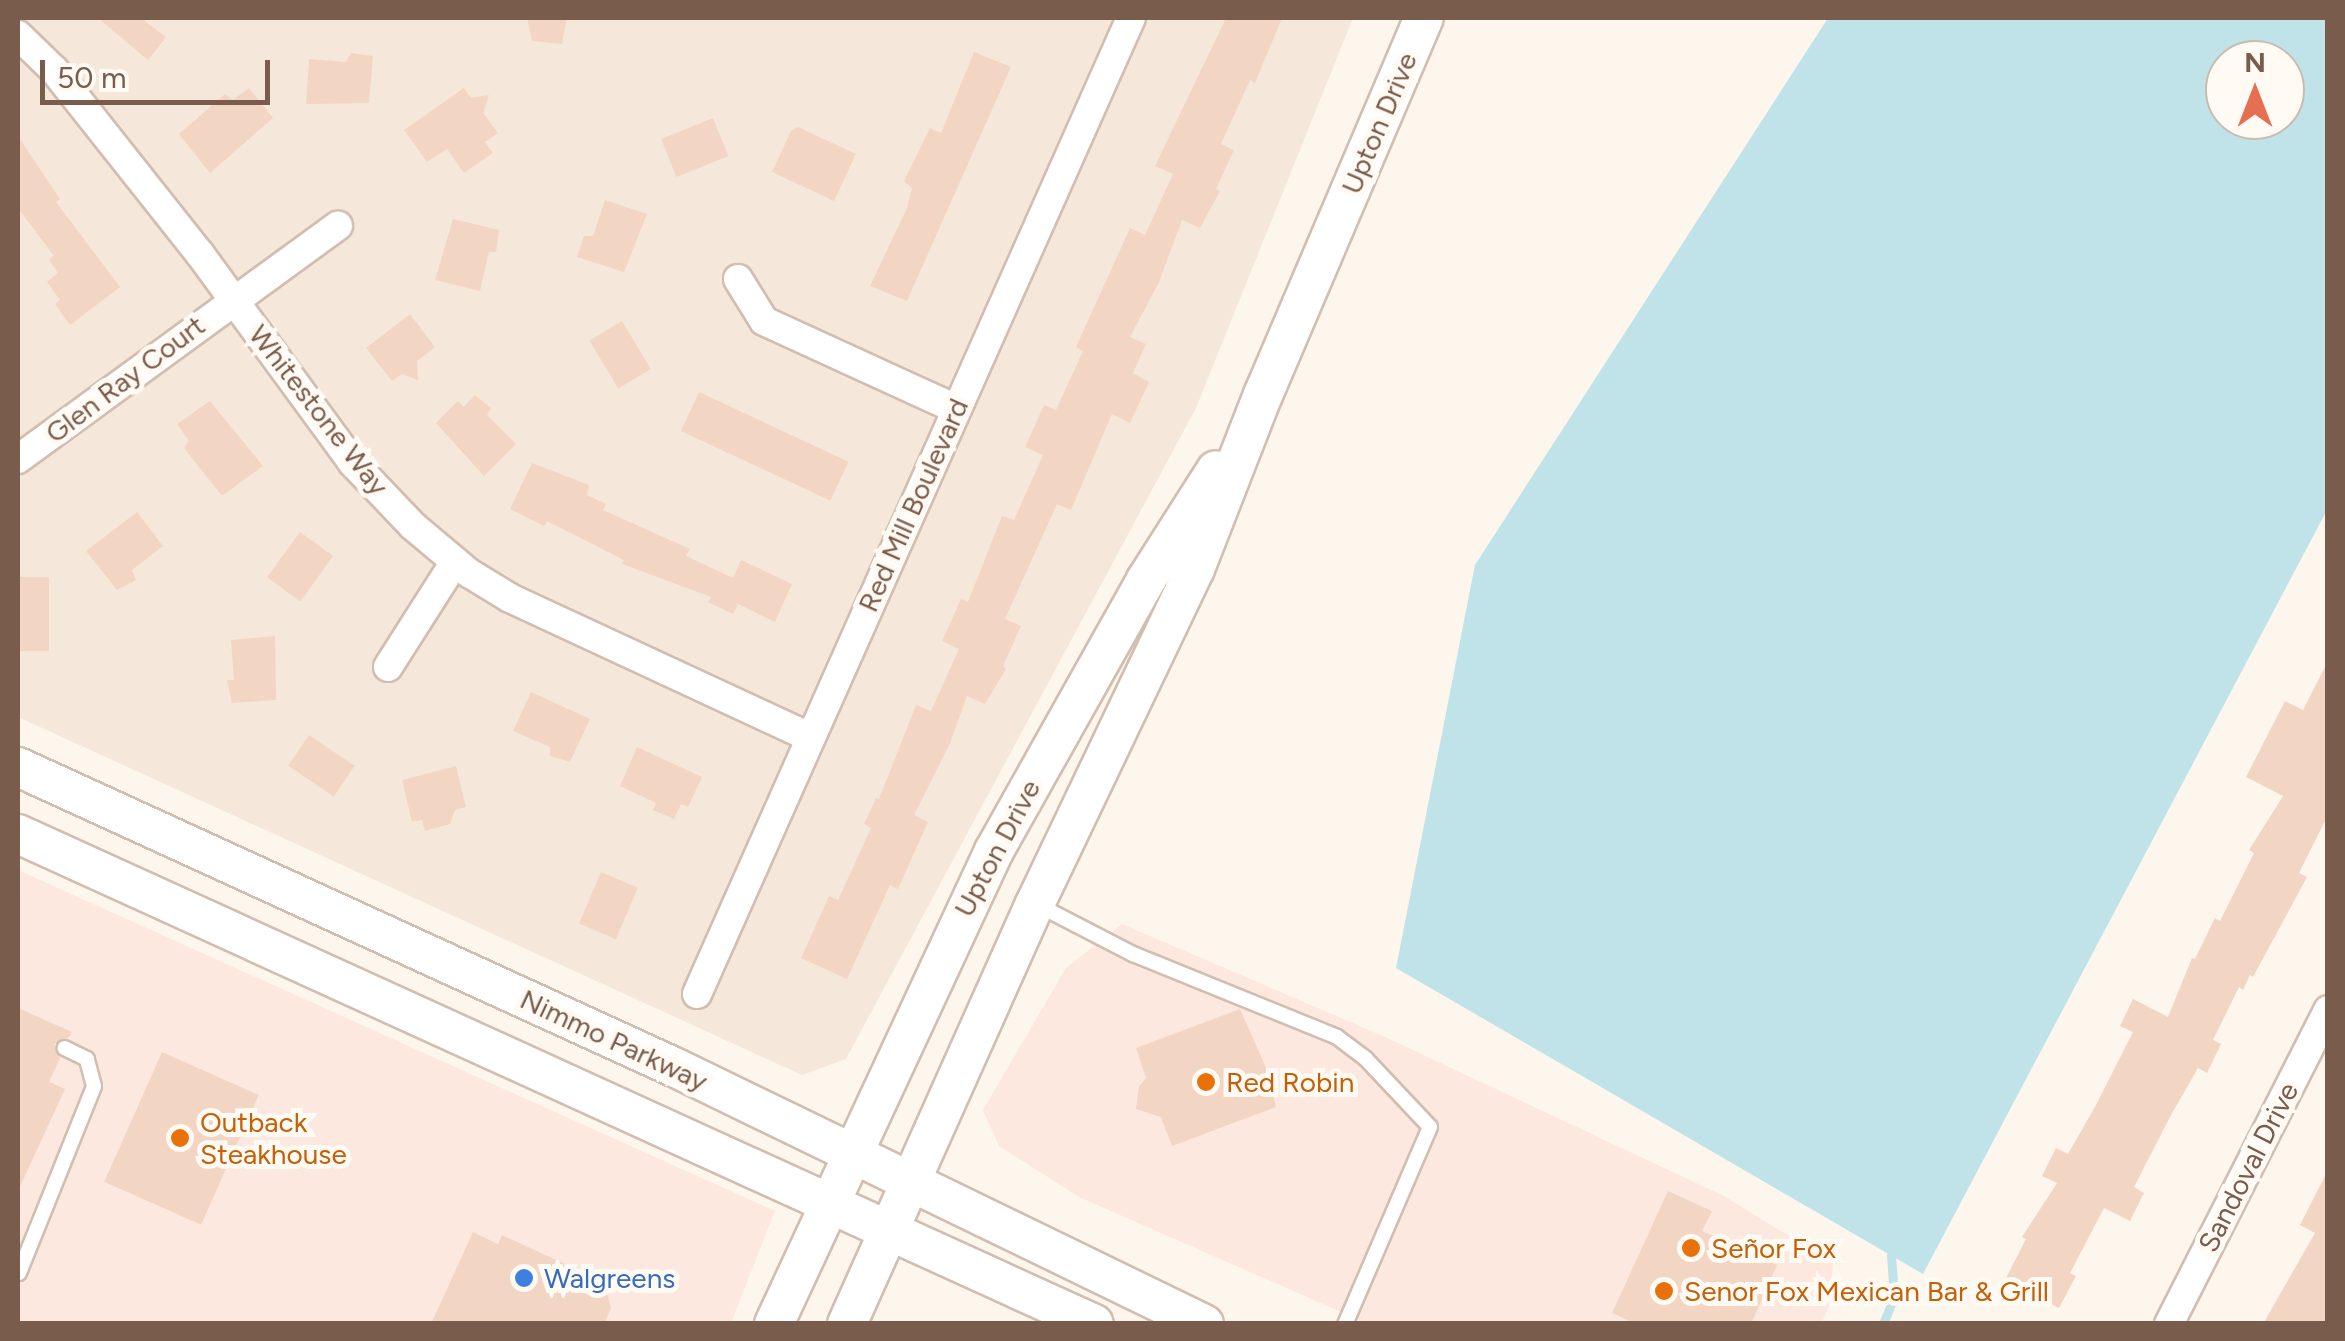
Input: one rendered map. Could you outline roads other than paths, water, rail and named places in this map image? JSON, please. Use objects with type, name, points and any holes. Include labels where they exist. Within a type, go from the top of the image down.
[{"type":"main road","name":"Upton Drive","points":[[847,1324],[1035,904],[1196,569],[1263,395],[1424,18]]},
{"type":"main road","name":"Upton Drive","points":[[774,1324],[994,851],[1146,580],[1263,395]]},
{"type":"main road","name":"Nimmo Parkway","points":[[18,768],[912,1180],[1204,1324]]},
{"type":"main road","name":"Nimmo Parkway","points":[[18,834],[1094,1324]]},
{"type":"street","name":"Red Mill Boulevard","points":[[697,994],[1132,18]]},
{"type":"street","name":"Whitestone Way","points":[[18,35],[54,70],[233,299],[352,462],[413,526],[454,562],[510,598],[810,737]]},
{"type":"street","name":"Glen Ray Court","points":[[18,460],[233,299],[338,226]]},
{"type":"street","points":[[738,279],[764,321],[956,409]]},
{"type":"street","points":[[388,666],[454,562]]},
{"type":"street","name":"Sandoval Drive","points":[[2169,1324],[2328,1010]]},
{"type":"lane","points":[[1035,904],[1133,954],[1337,1038],[1366,1059],[1430,1127],[1345,1324]]},
{"type":"lane","points":[[19,1274],[94,1086],[87,1059],[64,1048]]},
{"type":"water","points":[[1828,18],[2327,18],[2327,510],[1923,1274],[1396,968],[1475,565]]},
{"type":"waterway","points":[[1883,1324],[1894,1297],[1891,1255]]},
{"type":"place","name":"Red Robin","points":[[1206,1082]]},
{"type":"place","name":"Outback Steakhouse","points":[[180,1138]]},
{"type":"place","name":"Señor Fox","points":[[1691,1248]]},
{"type":"place","name":"Walgreens","points":[[524,1278]]},
{"type":"place","name":"Senor Fox Mexican Bar & Grill","points":[[1664,1291]]}]
